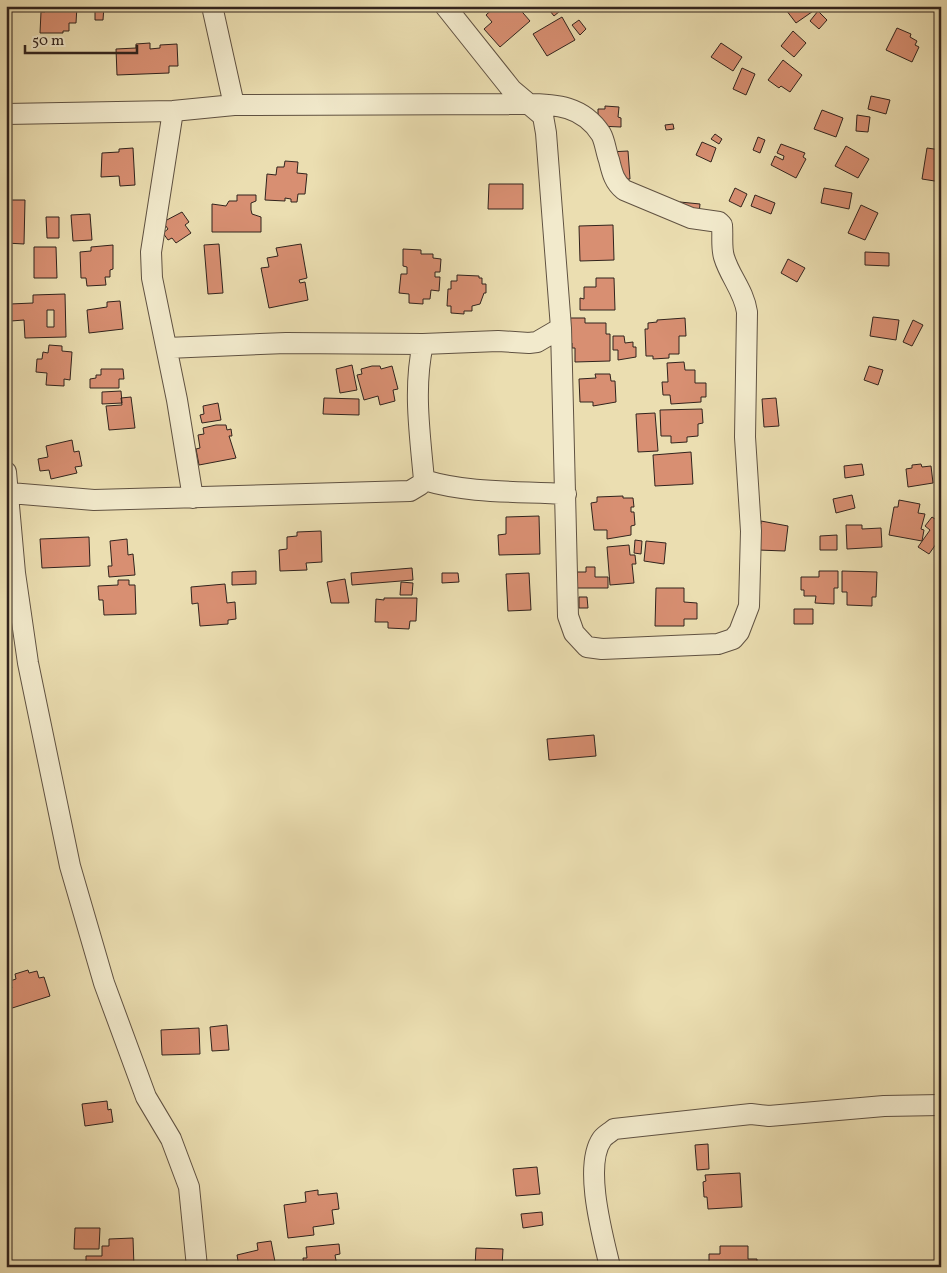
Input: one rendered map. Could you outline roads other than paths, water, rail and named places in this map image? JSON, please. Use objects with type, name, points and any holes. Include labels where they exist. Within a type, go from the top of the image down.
[{"type":"street","points":[[212,6],[234,106]]},
{"type":"street","points":[[6,114],[173,110],[234,106],[526,104],[558,104],[572,110],[592,123],[602,136],[616,183],[624,190],[683,215],[714,221],[722,226],[724,259],[744,297],[746,312],[746,437],[751,531],[749,606],[739,632],[733,639],[718,644],[602,649],[587,647],[574,633],[568,616],[561,328],[546,133],[542,116],[526,104],[445,6]]},
{"type":"street","points":[[173,110],[151,252],[152,278],[167,348],[193,498]]},
{"type":"street","points":[[167,348],[286,343],[423,344],[498,341],[529,343],[537,342],[561,328]]},
{"type":"street","points":[[10,493],[94,500],[410,490],[420,485],[424,480],[418,389],[419,363],[423,344]]},
{"type":"street","points":[[6,472],[10,493],[15,573],[28,663],[70,866],[107,991],[146,1097],[171,1139],[189,1188],[197,1267]]},
{"type":"street","points":[[424,480],[467,490],[566,494]]},
{"type":"street","points":[[610,1267],[600,1224],[595,1174],[596,1155],[602,1139],[614,1129],[751,1114],[769,1116],[884,1106],[941,1105]]}]
